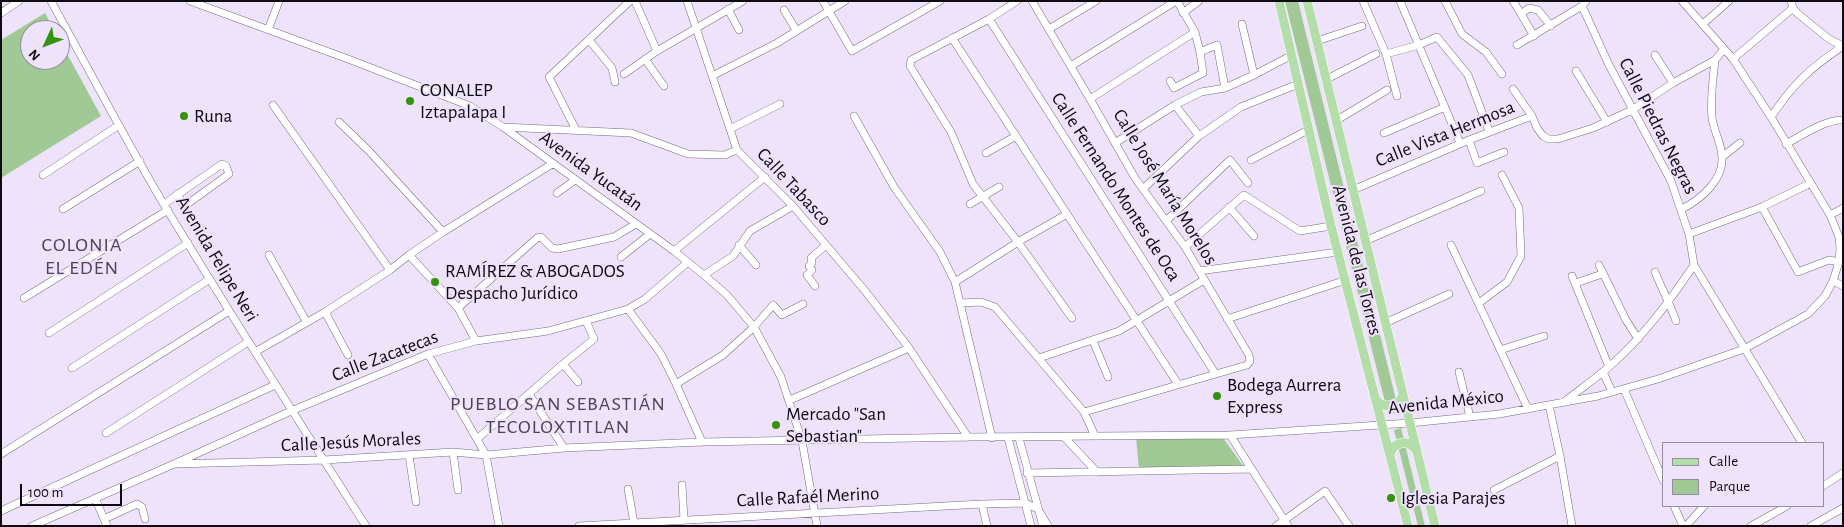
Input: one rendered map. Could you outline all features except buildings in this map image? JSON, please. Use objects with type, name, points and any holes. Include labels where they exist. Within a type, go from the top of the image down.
[{"type":"main road","name":"Avenida de las Torres","points":[[1279,1],[1331,226],[1408,526]]},
{"type":"main road","name":"Avenida de las Torres","points":[[1307,1],[1435,526]]},
{"type":"main road","points":[[1376,400],[1390,406],[1400,401],[1403,395]]},
{"type":"main road","points":[[1390,454],[1395,445],[1402,443],[1408,443],[1416,450]]},
{"type":"street","name":"Avenida Felipe Neri","points":[[51,1],[119,125],[210,280],[366,526]]},
{"type":"street","name":"Avenida Yucatán","points":[[190,1],[470,106],[503,127],[674,251],[704,275],[727,295],[754,328],[777,370],[790,400],[802,441],[817,526]]},
{"type":"street","points":[[207,1],[212,9]]},
{"type":"street","points":[[268,30],[279,1]]},
{"type":"street","points":[[576,130],[549,77],[630,1]]},
{"type":"street","points":[[636,1],[657,51]]},
{"type":"street","points":[[686,1],[737,150]]},
{"type":"street","points":[[624,74],[657,51],[743,1]]},
{"type":"street","points":[[823,1],[852,51],[940,1]]},
{"type":"street","points":[[712,76],[777,43],[845,1]]},
{"type":"street","points":[[1017,1],[911,60],[910,66],[951,132],[973,184],[1018,242],[1072,318]]},
{"type":"street","name":"Calle José María Morelos","points":[[1032,1],[1143,189],[1184,247],[1249,355],[1250,361],[1247,365],[1215,373]]},
{"type":"street","points":[[1049,29],[1096,1]]},
{"type":"street","points":[[1071,66],[1176,1],[1195,32],[1200,52],[1202,73],[1174,88],[1170,81]]},
{"type":"street","points":[[1183,13],[1199,1]]},
{"type":"street","points":[[1363,1],[1386,54],[1397,96]]},
{"type":"street","points":[[1400,1],[1460,144]]},
{"type":"street","points":[[1445,1],[1462,34],[1486,52],[1502,74]]},
{"type":"street","points":[[1513,1],[1534,36]]},
{"type":"street","name":"Avenida México","points":[[1008,438],[1230,436],[1410,423],[1528,409],[1624,390],[1744,349],[1808,314],[1825,296],[1833,281],[1841,261],[1839,237],[1830,215],[1771,116],[1733,59],[1682,1]]},
{"type":"street","points":[[1703,24],[1729,1]]},
{"type":"street","points":[[1,13],[15,2]]},
{"type":"street","points":[[1517,45],[1551,26],[1584,4]]},
{"type":"street","name":"Calle Piedras Negras","points":[[1584,4],[1609,65],[1672,181],[1689,234],[1694,265],[1801,442]]},
{"type":"street","points":[[1733,59],[1792,5],[1829,39],[1843,46],[1803,75],[1771,116]]},
{"type":"street","points":[[1521,14],[1529,8],[1538,10],[1551,26]]},
{"type":"street","points":[[728,9],[739,30]]},
{"type":"street","points":[[784,10],[796,30]]},
{"type":"street","name":"Calle Fernando Montes de Oca","points":[[989,18],[1215,373]]},
{"type":"street","points":[[1242,24],[1254,75]]},
{"type":"street","points":[[1318,40],[1362,26]]},
{"type":"street","points":[[1090,99],[1195,32]]},
{"type":"street","points":[[1386,54],[1419,45],[1437,37],[1468,75],[1489,131]]},
{"type":"street","points":[[952,38],[1178,384]]},
{"type":"street","points":[[589,40],[612,68],[615,82]]},
{"type":"street","points":[[1200,52],[1217,45],[1225,88]]},
{"type":"street","name":"Calle Vista Hermosa","points":[[1354,190],[1489,131],[1532,116],[1537,128],[1543,136],[1549,139],[1558,139],[1593,128],[1632,110],[1714,60],[1724,49]]},
{"type":"street","points":[[1327,79],[1376,54]]},
{"type":"street","points":[[1655,54],[1674,83]]},
{"type":"street","points":[[1115,143],[1175,105],[1201,92],[1225,88],[1292,55]]},
{"type":"street","points":[[645,60],[664,86]]},
{"type":"street","points":[[1682,209],[1701,197],[1710,188],[1716,179],[1722,157],[1712,121],[1711,105],[1714,60]]},
{"type":"street","points":[[1576,71],[1607,122]]},
{"type":"street","points":[[1143,189],[1199,136],[1241,107],[1298,84]]},
{"type":"street","points":[[1513,89],[1532,116]]},
{"type":"street","points":[[1337,120],[1387,90]]},
{"type":"street","points":[[730,129],[780,104]]},
{"type":"street","points":[[273,105],[390,270]]},
{"type":"street","points":[[1175,105],[1199,136]]},
{"type":"street","points":[[1384,133],[1445,107]]},
{"type":"street","points":[[854,116],[894,188],[940,252],[955,282],[992,438]]},
{"type":"street","points":[[1786,144],[1814,128],[1836,120],[1843,120]]},
{"type":"street","points":[[339,122],[369,151],[443,232]]},
{"type":"street","points":[[43,175],[119,125]]},
{"type":"street","name":"Calle Tabasco","points":[[503,127],[631,134],[688,154],[725,155],[737,150],[793,206],[866,292],[910,348],[968,437]]},
{"type":"street","points":[[1250,160],[1308,130]]},
{"type":"street","points":[[986,153],[1016,136]]},
{"type":"street","points":[[1468,140],[1477,163],[1504,152]]},
{"type":"street","points":[[1722,157],[1740,143]]},
{"type":"street","points":[[1166,220],[1230,160],[1248,183]]},
{"type":"street","points":[[63,209],[140,161]]},
{"type":"street","points":[[24,298],[166,206],[177,194],[222,164],[226,166],[229,174],[223,180],[186,205],[184,205],[177,194]]},
{"type":"street","points":[[255,352],[306,321],[325,312],[390,270],[443,232],[552,164]]},
{"type":"street","points":[[1479,303],[1507,282],[1521,256],[1519,208],[1502,175]]},
{"type":"street","points":[[674,251],[765,177]]},
{"type":"street","points":[[557,193],[575,180]]},
{"type":"street","points":[[1689,234],[1762,207],[1811,183]]},
{"type":"street","points":[[970,204],[999,188]]},
{"type":"street","points":[[1365,242],[1481,191]]},
{"type":"street","points":[[1184,247],[1244,195],[1300,231],[1331,226]]},
{"type":"street","points":[[704,275],[733,256],[750,231],[793,206]]},
{"type":"street","points":[[1229,207],[1254,236]]},
{"type":"street","points":[[1762,207],[1798,272],[1829,260],[1841,261]]},
{"type":"street","points":[[1830,215],[1843,208]]},
{"type":"street","points":[[955,282],[1067,214]]},
{"type":"street","points":[[458,308],[537,238],[541,237],[552,248],[558,249],[614,237],[636,224]]},
{"type":"street","points":[[621,257],[650,234]]},
{"type":"street","points":[[49,333],[188,243]]},
{"type":"street","points":[[739,245],[756,265]]},
{"type":"street","points":[[815,286],[807,275],[812,270],[809,266],[812,262],[811,258],[826,245]]},
{"type":"street","points":[[1451,245],[1528,409]]},
{"type":"street","points":[[1199,271],[1338,252]]},
{"type":"street","points":[[269,255],[306,321]]},
{"type":"street","points":[[409,255],[458,308],[476,341]]},
{"type":"street","name":"Calle Zacatecas","points":[[32,526],[292,410],[428,354],[476,341],[548,331],[628,309],[645,299],[688,262]]},
{"type":"street","points":[[1599,265],[1626,320],[1638,338]]},
{"type":"street","points":[[1563,402],[1606,369],[1638,338],[1669,301],[1694,265]]},
{"type":"street","points":[[1655,272],[1676,321]]},
{"type":"street","points":[[1576,283],[1602,274]]},
{"type":"street","points":[[1572,276],[1606,369],[1612,392]]},
{"type":"street","points":[[72,368],[210,280]]},
{"type":"street","points":[[1039,358],[1119,331],[1204,280]]},
{"type":"street","points":[[1227,319],[1346,280]]},
{"type":"street","points":[[1833,281],[1843,286]]},
{"type":"street","points":[[1386,323],[1449,294]]},
{"type":"street","points":[[960,303],[981,302],[995,307],[1084,412],[1095,436]]},
{"type":"street","points":[[676,384],[723,355],[754,328],[773,305],[782,315],[803,304]]},
{"type":"street","points":[[628,309],[661,354],[702,442]]},
{"type":"street","points":[[1,454],[229,311]]},
{"type":"street","points":[[325,312],[348,355]]},
{"type":"street","points":[[477,440],[594,339],[586,321]]},
{"type":"street","points":[[1500,350],[1544,336]]},
{"type":"street","points":[[1093,341],[1108,377]]},
{"type":"street","points":[[106,433],[248,342]]},
{"type":"street","points":[[790,400],[910,348]]},
{"type":"street","points":[[428,354],[486,455],[498,526]]},
{"type":"street","points":[[563,364],[578,382]]},
{"type":"street","points":[[1459,372],[1470,416]]},
{"type":"street","points":[[1084,412],[1215,373]]},
{"type":"street","points":[[1,511],[275,385]]},
{"type":"street","points":[[1624,390],[1662,478]]},
{"type":"street","points":[[529,394],[564,448]]},
{"type":"street","points":[[1549,405],[1572,526]]},
{"type":"street","points":[[1230,436],[1286,523]]},
{"type":"street","name":"Calle Jesús Morales","points":[[174,464],[324,460],[453,452],[486,455],[564,448],[702,442],[968,437],[1008,438]]},
{"type":"street","points":[[1008,438],[1031,526]]},
{"type":"street","points":[[1019,438],[1043,526]]},
{"type":"street","points":[[1065,438],[1097,472]]},
{"type":"street","points":[[453,452],[458,490]]},
{"type":"street","points":[[409,455],[416,502]]},
{"type":"street","points":[[1494,490],[1560,456]]},
{"type":"street","points":[[1027,473],[1251,469]]},
{"type":"street","points":[[1824,482],[1843,473]]},
{"type":"street","points":[[682,485],[684,520]]},
{"type":"street","points":[[628,489],[634,523]]},
{"type":"street","points":[[1276,526],[1286,523],[1325,492],[1349,526]]},
{"type":"street","points":[[95,498],[105,522],[137,504],[142,507],[145,519]]},
{"type":"street","name":"Calle Rafaél Merino","points":[[579,526],[684,520],[734,522],[815,514],[982,504],[1025,503],[1038,509]]},
{"type":"street","points":[[982,504],[987,526]]},
{"type":"street","points":[[1674,507],[1684,526],[1703,507]]},
{"type":"street","points":[[1751,526],[1785,507]]},
{"type":"street","points":[[1811,526],[1843,508]]},
{"type":"street","points":[[1038,509],[1048,526]]},
{"type":"street","points":[[1765,518],[1770,526]]},
{"type":"green space","points":[[1285,1],[1298,1],[1399,412],[1388,414]]},
{"type":"green space","points":[[45,13],[49,20],[34,20]]},
{"type":"green space","points":[[20,28],[20,70],[70,70],[70,59],[101,116],[1,178],[1,40]]},
{"type":"green space","points":[[1401,428],[1425,526],[1418,526],[1394,430]]},
{"type":"green space","points":[[1221,435],[1244,467],[1139,470],[1136,437]]},
{"type":"place","name":"CONALEP Iztapalapa I","points":[[410,101]]},
{"type":"place","name":"Runa","points":[[184,116]]},
{"type":"place","name":"RAMÍREZ & ABOGADOS Despacho Jurídico","points":[[435,282]]},
{"type":"place","name":"Bodega Aurrera Express","points":[[1217,396]]},
{"type":"place","name":"Mercado \"San Sebastian\"","points":[[776,425]]},
{"type":"place","name":"Iglesia Parajes","points":[[1391,498]]},
{"type":"district","name":"COLONIA EL EDÉN","points":[[82,256]]},
{"type":"district","name":"PUEBLO SAN SEBASTIÁN TECOLOXTITLAN","points":[[558,416]]}]
